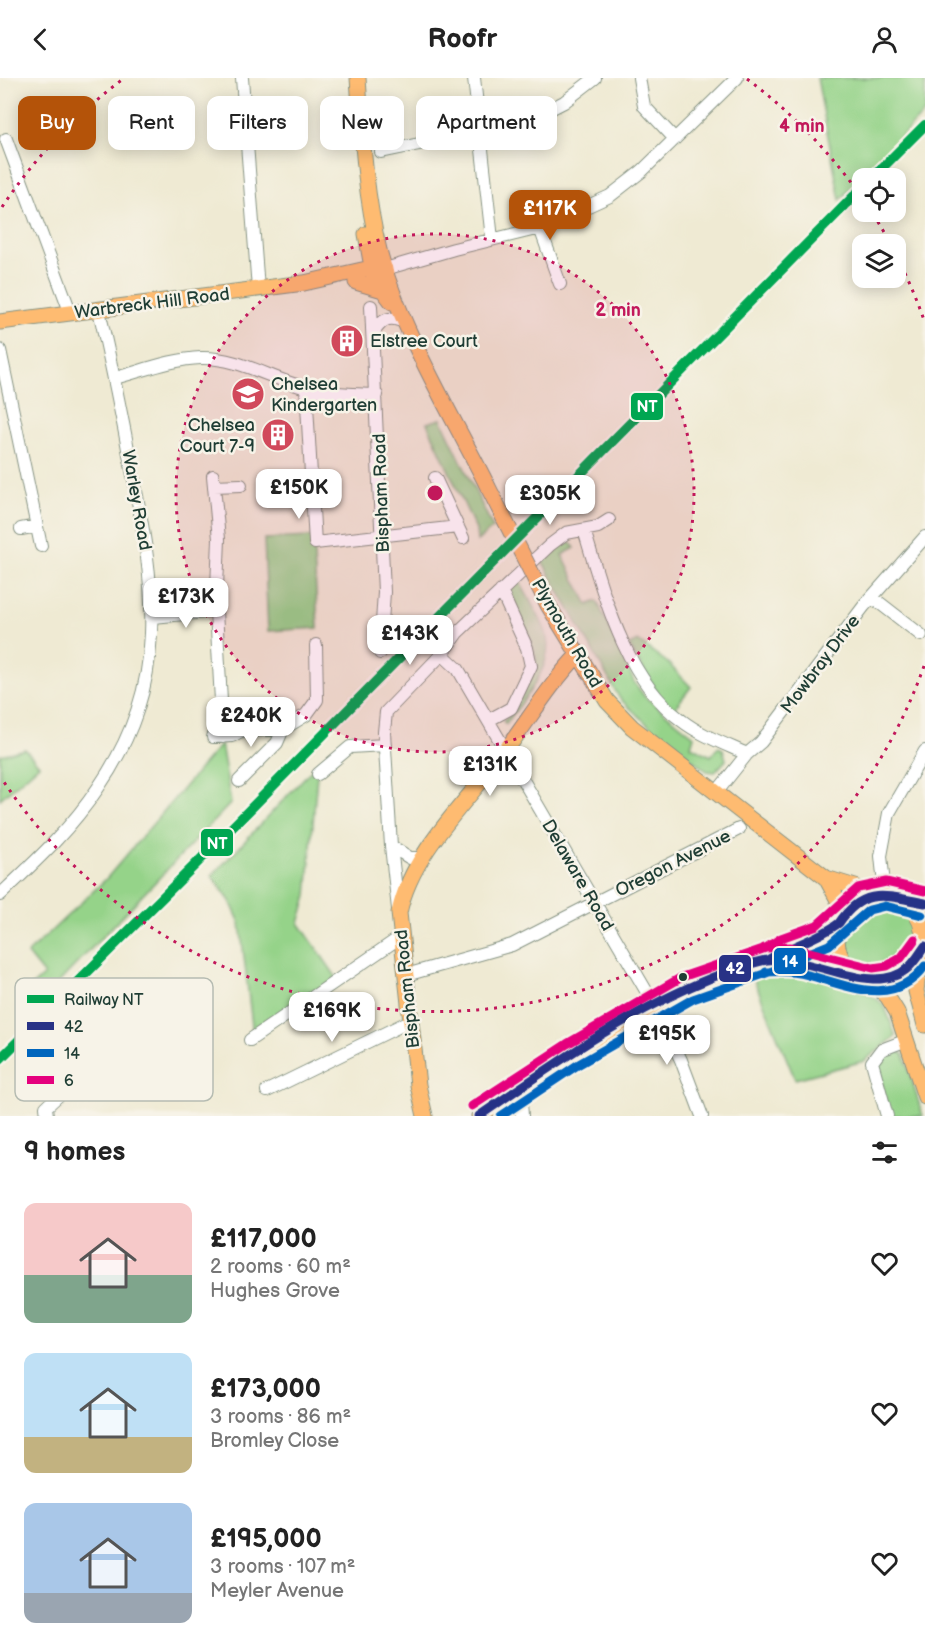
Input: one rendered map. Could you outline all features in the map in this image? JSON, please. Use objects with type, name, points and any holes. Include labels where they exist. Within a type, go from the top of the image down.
[{"type":"main road","points":[[358,78],[378,277]]},
{"type":"main road","name":"Warbreck Hill Road","points":[[304,283],[356,282],[378,277]]},
{"type":"main road","name":"Warbreck Hill Road","points":[[0,322],[304,283],[378,277]]},
{"type":"main road","name":"Plymouth Road","points":[[378,277],[403,318],[565,636],[621,717],[826,878],[925,903]]},
{"type":"main road","points":[[561,672],[565,636]]},
{"type":"main road","points":[[399,913],[403,890],[421,858],[506,751],[561,672],[578,656]]},
{"type":"main road","name":"Plymouth Road","points":[[826,878],[838,900],[839,923]]},
{"type":"main road","points":[[479,1116],[520,1088],[655,1006],[739,968],[771,959],[786,949],[823,935],[839,923],[854,904],[886,895],[912,910],[920,923],[922,952],[916,991],[925,1025]]},
{"type":"main road","name":"Bispham Road","points":[[399,913],[410,1021],[420,1096],[425,1116]]},
{"type":"main road","points":[[839,923],[840,952],[847,964],[867,979],[892,1004],[907,1040],[925,1097]]},
{"type":"main road","points":[[771,959],[807,961],[845,975],[885,980],[901,976],[922,952]]},
{"type":"main road","points":[[420,1096],[437,1116]]},
{"type":"street","points":[[242,78],[258,289]]},
{"type":"street","points":[[474,78],[475,96]]},
{"type":"street","points":[[557,106],[595,78]]},
{"type":"street","points":[[639,78],[644,106],[675,139]]},
{"type":"street","points":[[378,277],[492,239],[540,228],[610,196],[640,173],[737,78]]},
{"type":"street","points":[[6,139],[71,314]]},
{"type":"street","points":[[381,152],[416,145]]},
{"type":"street","points":[[480,150],[492,239]]},
{"type":"street","points":[[540,228],[560,284]]},
{"type":"street","name":"Bispham Road","points":[[371,306],[377,394],[384,592],[380,653]]},
{"type":"street","name":"Warley Road","points":[[0,895],[70,825],[113,765],[136,715],[151,650],[153,617],[147,553],[115,378],[99,310]]},
{"type":"street","points":[[373,333],[381,321],[387,318],[403,318]]},
{"type":"street","points":[[0,350],[41,546]]},
{"type":"street","points":[[115,378],[188,359],[211,359],[237,363],[306,388],[377,394]]},
{"type":"street","points":[[306,388],[315,543],[382,535],[461,533],[435,478]]},
{"type":"street","points":[[241,485],[214,481],[219,560],[216,610],[218,737],[232,736],[241,731],[283,729],[297,722],[313,708],[319,686],[316,645]]},
{"type":"street","points":[[442,654],[457,633],[550,545],[566,533],[598,527],[609,520]]},
{"type":"street","points":[[21,529],[37,526]]},
{"type":"street","points":[[584,530],[626,651],[645,684],[660,703],[690,727],[747,754]]},
{"type":"street","name":"Mowbray Drive","points":[[716,793],[747,754],[761,742],[872,597],[925,537]]},
{"type":"street","points":[[489,720],[511,708],[531,666],[527,648],[501,591]]},
{"type":"street","points":[[872,597],[921,635]]},
{"type":"street","points":[[153,617],[216,610]]},
{"type":"street","name":"Bispham Road","points":[[399,913],[391,846],[385,715],[397,698],[442,654]]},
{"type":"street","name":"Delaware Road","points":[[442,654],[458,669],[489,720],[655,1006],[681,1060],[702,1116]]},
{"type":"street","points":[[304,687],[319,686]]},
{"type":"street","points":[[239,781],[277,743],[283,729]]},
{"type":"street","points":[[318,774],[350,747],[385,745]]},
{"type":"street","points":[[886,895],[881,856],[889,813],[925,751]]},
{"type":"street","name":"Oregon Avenue","points":[[406,975],[512,945],[739,829]]},
{"type":"street","points":[[391,846],[410,858],[421,858]]},
{"type":"street","points":[[250,1040],[402,936]]},
{"type":"street","points":[[267,1092],[410,1021]]},
{"type":"street","points":[[887,1116],[872,1062],[881,1050],[907,1040]]},
{"type":"street","points":[[520,1088],[522,1116]]},
{"type":"street","points":[[48,1116],[46,1107],[52,1101]]},
{"type":"green space","points":[[817,78],[925,78],[925,112],[871,168],[852,168],[852,188],[840,200]]},
{"type":"green space","points":[[441,419],[493,528],[477,541],[476,530],[427,423]]},
{"type":"green space","points":[[313,537],[318,628],[268,631],[264,539]]},
{"type":"green space","points":[[570,542],[575,548],[562,555],[588,605],[597,601],[634,682],[644,696],[694,736],[691,746],[711,756],[718,747],[723,749],[726,760],[715,772],[707,771],[657,733],[620,699],[540,557],[561,543]]},
{"type":"green space","points":[[519,580],[544,627],[548,645],[536,682],[506,724],[503,721],[511,714],[536,666],[531,640],[508,591]]},
{"type":"green space","points":[[638,641],[668,663],[691,687],[674,709],[659,696],[629,645]]},
{"type":"green space","points":[[221,744],[231,803],[63,978],[41,978],[44,975],[27,954],[106,879]]},
{"type":"green space","points":[[25,749],[39,765],[0,799],[0,755]]},
{"type":"green space","points":[[318,763],[307,896],[299,923],[337,978],[253,1034],[240,923],[230,901],[212,876]]},
{"type":"green space","points":[[874,902],[888,902],[907,912],[917,931],[917,945],[907,964],[888,974],[874,974],[855,964],[845,945],[845,931],[855,912]]},
{"type":"green space","points":[[794,968],[842,982],[877,999],[885,1008],[896,1036],[864,1061],[795,1079],[752,975],[770,969]]},
{"type":"green space","points":[[897,1050],[904,1055],[923,1116],[889,1116],[878,1066],[880,1056]]},
{"type":"rail line","name":"NT","points":[[882,168],[925,125]]},
{"type":"rail line","name":"NT","points":[[81,978],[852,198]]},
{"type":"rail line","name":"NT","points":[[0,1059],[15,1044]]},
{"type":"transit line","name":"6","points":[[472,1106],[567,1044],[682,977],[766,948],[781,938],[817,925],[858,888],[886,882],[925,891]]},
{"type":"transit line","name":"42","points":[[839,923],[848,911],[867,899],[887,896],[925,903]]},
{"type":"transit line","name":"14","points":[[501,1116],[579,1064],[693,999],[775,970],[792,960],[829,945],[869,910],[885,906],[922,915]]},
{"type":"transit line","name":"42","points":[[769,959],[839,923]]},
{"type":"transit line","name":"6","points":[[764,948],[790,947],[873,968],[887,966],[901,958],[915,939]]},
{"type":"transit line","name":"42","points":[[479,1116],[620,1023],[680,992],[725,973],[760,961],[785,960],[859,978],[877,979],[893,976],[908,968],[925,946]]},
{"type":"transit line","name":"14","points":[[766,972],[798,973],[855,988],[885,990],[899,987],[913,979],[925,966]]},
{"type":"place","name":"Elstree Court","points":[[347,341]]},
{"type":"place","name":"Chelsea Kindergarten","points":[[248,394]]},
{"type":"place","name":"Chelsea Court 7-9","points":[[278,435]]}]
